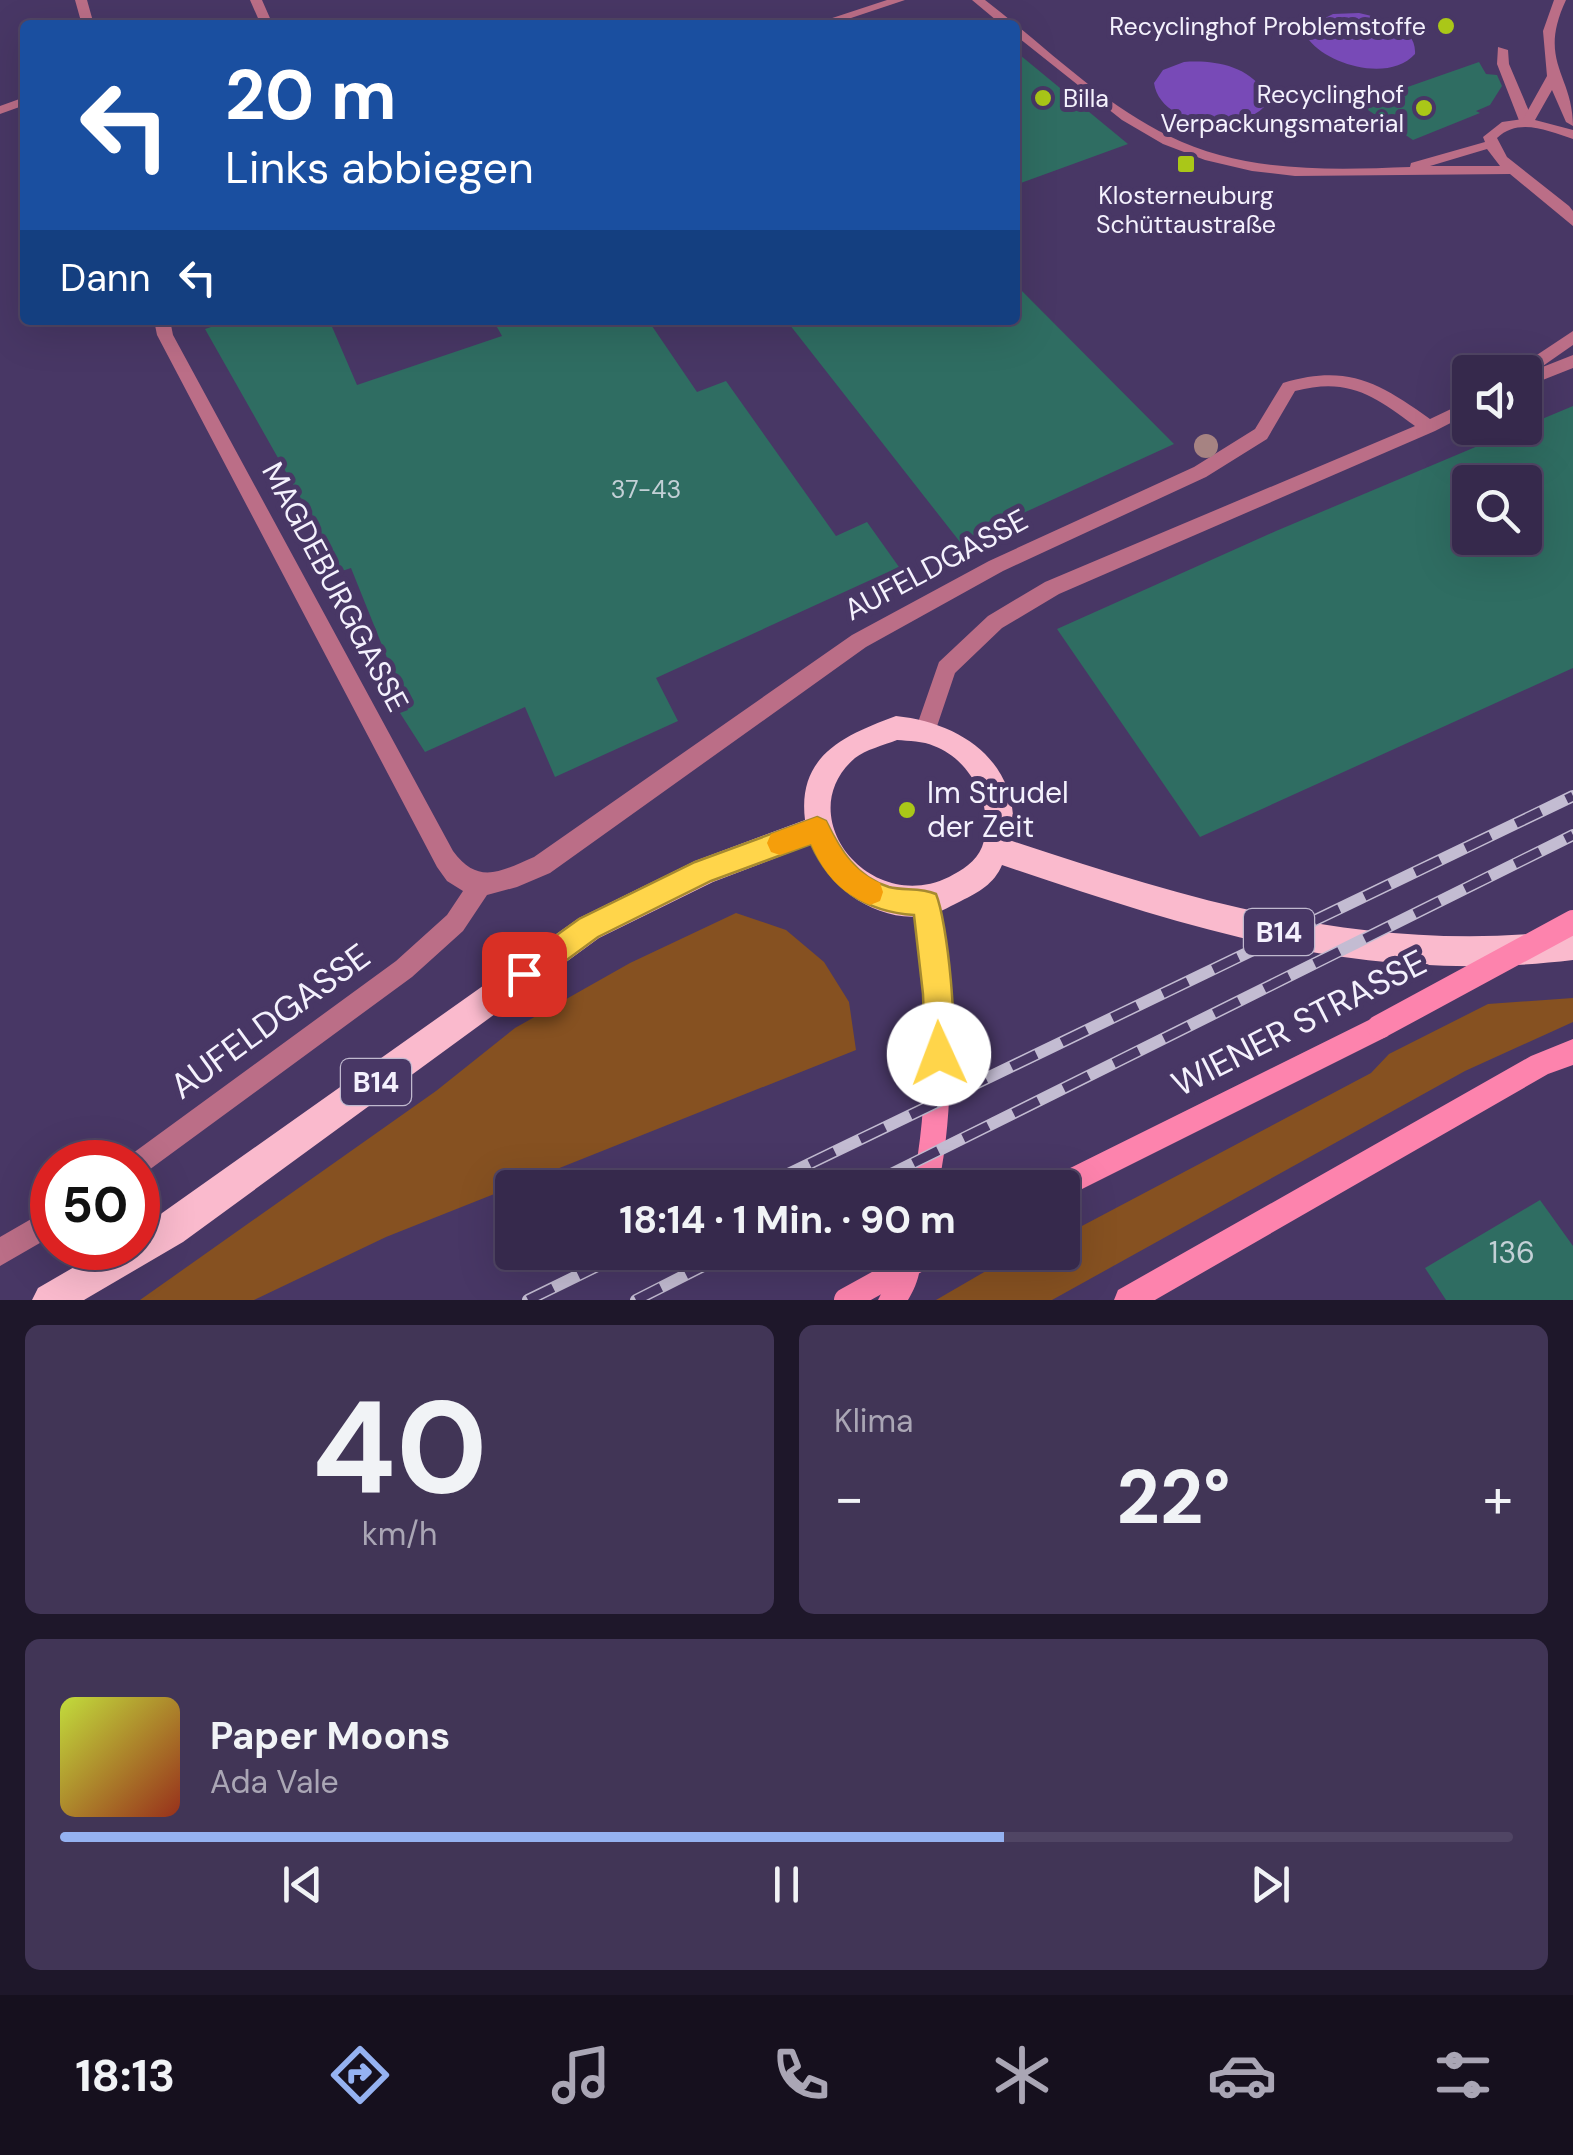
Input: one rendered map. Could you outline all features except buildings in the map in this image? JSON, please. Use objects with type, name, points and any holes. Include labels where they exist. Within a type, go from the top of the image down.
[{"type":"main road","points":[[896,728],[926,730],[954,742],[978,763],[994,790],[1000,820],[995,850],[980,874],[956,893],[926,903],[890,901],[856,886],[831,861],[817,830],[815,799],[824,772],[842,749],[866,734],[896,728]]},
{"type":"main road","name":"B14","points":[[50,1300],[171,1230],[589,928],[704,871],[817,830]]},
{"type":"main road","name":"B14","points":[[995,850],[1119,891],[1265,930],[1415,952],[1546,950],[1573,945]]},
{"type":"main road","points":[[926,903],[937,994],[940,1084],[928,1170]]},
{"type":"main road","name":"WIENER STRASSE","points":[[1080,1176],[1379,1027],[1573,922]]},
{"type":"main road","points":[[1128,1300],[1540,1065],[1573,1052]]},
{"type":"main road","points":[[846,1300],[900,1270]]},
{"type":"main road","points":[[892,1300],[904,1270]]},
{"type":"street","points":[[832,20],[898,0]]},
{"type":"street","points":[[978,0],[1003,20]]},
{"type":"street","points":[[1560,0],[1551,14],[1548,47],[1552,79],[1573,122]]},
{"type":"street","points":[[1020,33],[1126,118],[1192,151],[1245,166],[1302,174],[1404,169],[1513,170]]},
{"type":"street","points":[[1502,50],[1503,64],[1528,123]]},
{"type":"street","points":[[1528,123],[1552,79]]},
{"type":"street","points":[[1490,144],[1493,131],[1500,127],[1528,123],[1573,135]]},
{"type":"street","points":[[1404,169],[1490,144]]},
{"type":"street","points":[[1490,144],[1513,170],[1555,199],[1573,222]]},
{"type":"street","name":"MAGDEBURGGASSE","points":[[163,325],[165,336],[423,816],[445,866],[470,882]]},
{"type":"street","points":[[1542,358],[1573,337]]},
{"type":"street","points":[[1542,374],[1573,361]]},
{"type":"street","name":"AUFELDGASSE","points":[[160,1149],[404,969],[455,923],[470,882],[505,883],[542,865],[859,641],[996,566],[1200,472],[1261,434],[1289,388],[1320,377],[1353,380],[1429,427]]},
{"type":"street","points":[[926,730],[946,668],[994,622],[1052,588],[1452,415]]},
{"type":"street","points":[[0,1252],[30,1234]]},
{"type":"shaded area","points":[[1359,13],[1404,30],[1414,44],[1415,54],[1391,67],[1360,67],[1331,57],[1309,40],[1309,26],[1333,14]]},
{"type":"shaded area","points":[[1184,62],[1217,63],[1248,75],[1264,91],[1264,107],[1237,121],[1219,123],[1185,117],[1170,109],[1159,97],[1154,83],[1163,70]]},
{"type":"shaded area","points":[[736,913],[786,930],[824,962],[849,1002],[856,1050],[554,1170],[495,1170],[495,1194],[386,1237],[254,1300],[140,1300],[436,1091],[515,1028],[630,963]]},
{"type":"shaded area","points":[[1573,998],[1573,1022],[1465,1071],[1052,1300],[936,1300],[988,1270],[1080,1270],[1080,1227],[1371,1073],[1389,1054],[1488,1004]]},
{"type":"railway","points":[[796,1170],[1573,796]]},
{"type":"railway","points":[[899,1170],[1573,835]]},
{"type":"railway","points":[[528,1300],[589,1270]]},
{"type":"railway","points":[[636,1300],[695,1270]]},
{"type":"slow traffic","points":[[780,843],[817,830],[831,861],[856,886],[870,892]]},
{"type":"place","name":"Recyclinghof Problemstoffe","points":[[1446,26]]},
{"type":"place","name":"Billa","points":[[1043,98]]},
{"type":"place","name":"Recyclinghof Verpackungsmaterial","points":[[1424,108]]},
{"type":"place","name":"Klosterneuburg Schüttaustraße","points":[[1186,164]]},
{"type":"place","name":"Im Strudel der Zeit","points":[[907,810]]},
{"type":"route","points":[[524,974],[589,928],[704,871],[817,830],[831,861],[856,886],[890,901],[926,903],[937,994],[939,1054]]}]
